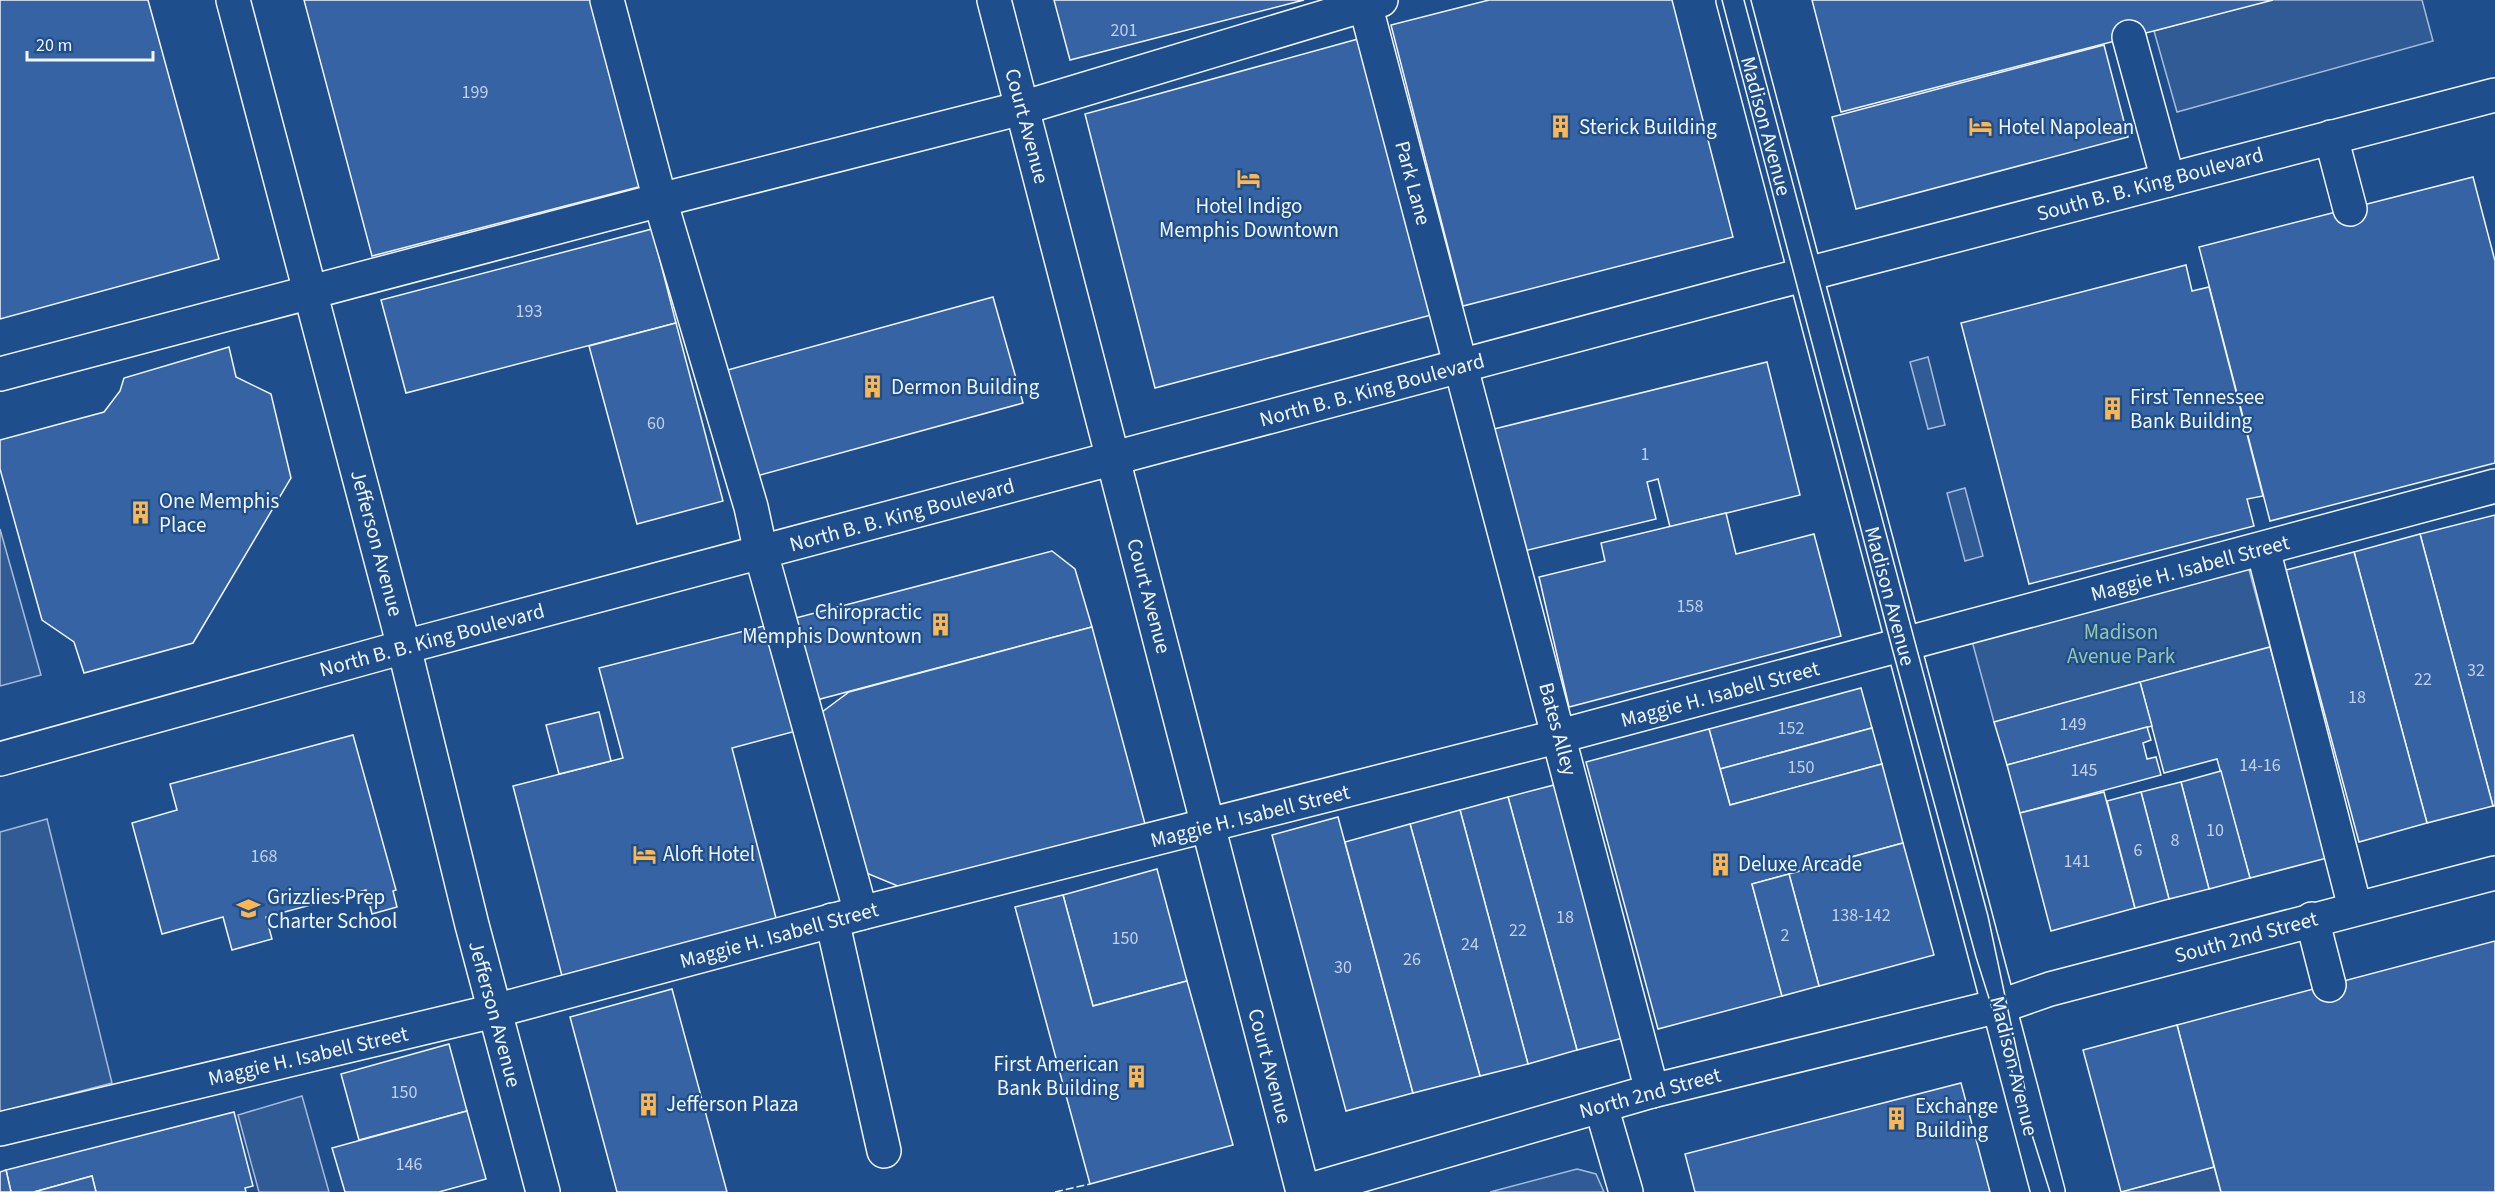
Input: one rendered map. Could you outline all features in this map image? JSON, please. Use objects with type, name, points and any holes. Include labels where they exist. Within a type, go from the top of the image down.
[{"type":"main road","name":"Jefferson Avenue","points":[[234,0],[404,647],[494,1011],[543,1192]]},
{"type":"main road","points":[[607,0],[660,200],[752,507],[846,916],[884,1151]]},
{"type":"main road","name":"Court Avenue","points":[[994,0],[1303,1192]]},
{"type":"main road","name":"Madison Avenue","points":[[1732,0],[2048,1192]]},
{"type":"main road","points":[[0,374],[660,200],[1022,108],[1370,2]]},
{"type":"main road","name":"Park Lane","points":[[1370,2],[1462,366]]},
{"type":"main road","points":[[2129,37],[2168,180]]},
{"type":"main road","name":"South B. B. King Boulevard","points":[[1805,274],[2495,95]]},
{"type":"main road","points":[[2331,137],[2350,209]]},
{"type":"main road","name":"North B. B. King Boulevard","points":[[0,759],[404,647],[1805,274]]},
{"type":"main road","name":"Bates Alley","points":[[1462,366],[1652,1091]]},
{"type":"main road","name":"Maggie H. Isabell Street","points":[[0,1129],[494,1011],[846,916],[1560,736],[2495,486]]},
{"type":"main road","points":[[2263,549],[2355,908]]},
{"type":"main road","name":"South 2nd Street","points":[[1999,1005],[2355,908],[2495,873]]},
{"type":"main road","points":[[2312,920],[2329,985]]},
{"type":"main road","name":"North 2nd Street","points":[[1303,1192],[1652,1091],[1999,1005]]},
{"type":"main road","points":[[1601,1106],[1626,1192]]},
{"type":"green space","points":[[2268,0],[2422,0],[2433,41],[2177,112],[2154,31]]},
{"type":"green space","points":[[1928,357],[1945,425],[1928,429],[1910,362]]},
{"type":"green space","points":[[1965,488],[1983,556],[1965,561],[1947,493]]},
{"type":"green space","points":[[0,529],[41,675],[0,686]]},
{"type":"green space","name":"Madison Avenue Park","points":[[2248,566],[2270,647],[1994,722],[1972,641]]},
{"type":"green space","points":[[47,819],[112,1083],[0,1112],[0,832]]},
{"type":"green space","points":[[302,1096],[329,1192],[259,1192],[238,1115]]},
{"type":"green space","points":[[2214,1167],[2221,1192],[2121,1192]]},
{"type":"green space","points":[[1577,1169],[1596,1174],[1604,1192],[1490,1192]]},
{"type":"building","points":[[0,0],[148,0],[219,259],[0,319]]},
{"type":"building","points":[[304,0],[598,0],[646,185],[372,256]]},
{"type":"building","points":[[1054,0],[1304,0],[1070,60]]},
{"type":"building","name":"Sterick Building","points":[[1489,0],[1672,0],[1733,237],[1463,306],[1391,25]]},
{"type":"building","points":[[1812,0],[2273,0],[1841,112]]},
{"type":"building","name":"Hotel Indigo Memphis Downtown","points":[[1358,39],[1435,314],[1155,388],[1085,114]]},
{"type":"building","name":"Hotel Napolean","points":[[2104,45],[2128,137],[1856,209],[1832,117]]},
{"type":"building","points":[[2473,177],[2495,261],[2495,463],[2270,521],[2199,247]]},
{"type":"building","points":[[652,229],[676,323],[406,393],[381,300]]},
{"type":"building","name":"First Tennessee Bank Building","points":[[2186,265],[2192,291],[2209,287],[2263,496],[2247,499],[2254,526],[2029,584],[1961,323]]},
{"type":"building","name":"Dermon Building","points":[[993,297],[1023,403],[753,477],[724,371]]},
{"type":"building","points":[[676,323],[723,501],[637,524],[589,346]]},
{"type":"building","name":"One Memphis Place","points":[[229,347],[236,377],[271,394],[291,478],[193,643],[84,673],[74,642],[42,620],[0,469],[0,440],[104,412],[120,391],[124,378]]},
{"type":"building","points":[[1767,362],[1800,495],[1670,527],[1658,479],[1647,482],[1656,519],[1524,551],[1494,429]]},
{"type":"building","points":[[1726,513],[1736,554],[1814,534],[1841,636],[1569,707],[1539,577],[1605,561],[1601,543]]},
{"type":"building","points":[[2495,515],[2495,806],[2493,806],[2420,534]]},
{"type":"building","points":[[2420,534],[2493,806],[2427,823],[2354,552]]},
{"type":"building","name":"Chiropractic Memphis Downtown","points":[[1052,551],[1075,569],[1092,627],[809,702],[788,620]]},
{"type":"building","points":[[2354,552],[2427,823],[2359,842],[2286,570]]},
{"type":"building","name":"Aloft Hotel","points":[[768,625],[796,731],[732,748],[777,922],[562,976],[513,786],[623,758],[599,668]]},
{"type":"building","points":[[1092,627],[1145,824],[905,889],[859,870],[818,715],[849,692]]},
{"type":"building","points":[[2270,647],[2327,858],[2250,878],[2217,759],[2164,773],[2140,682]]},
{"type":"building","points":[[2140,682],[2152,726],[2007,765],[1994,722]]},
{"type":"building","points":[[1861,688],[1872,728],[1720,769],[1709,729]]},
{"type":"building","points":[[599,712],[611,761],[559,774],[546,725]]},
{"type":"building","points":[[2147,727],[2151,740],[2143,743],[2147,759],[2156,757],[2161,775],[2020,813],[2007,765]]},
{"type":"building","points":[[1872,728],[1882,764],[1730,805],[1720,769]]},
{"type":"building","name":"Deluxe Arcade","points":[[1709,729],[1730,805],[1882,764],[1903,843],[1752,884],[1782,996],[1658,1029],[1586,762]]},
{"type":"building","points":[[353,735],[396,890],[393,891],[397,907],[372,914],[366,890],[266,917],[272,939],[232,950],[223,917],[162,934],[132,823],[177,810],[170,784]]},
{"type":"building","points":[[2221,771],[2250,878],[2209,889],[2181,782]]},
{"type":"building","points":[[2181,782],[2209,889],[2169,899],[2141,792]]},
{"type":"building","points":[[1554,785],[1623,1038],[1577,1050],[1508,797]]},
{"type":"building","points":[[2104,792],[2135,908],[2051,931],[2020,813]]},
{"type":"building","points":[[2141,792],[2169,899],[2135,908],[2107,801]]},
{"type":"building","points":[[1508,797],[1577,1050],[1528,1064],[1460,810]]},
{"type":"building","points":[[1460,810],[1528,1064],[1480,1076],[1410,824]]},
{"type":"building","points":[[1338,817],[1413,1093],[1346,1111],[1272,835]]},
{"type":"building","points":[[1410,824],[1480,1076],[1413,1093],[1345,842]]},
{"type":"building","points":[[1903,843],[1934,955],[1819,986],[1789,874]]},
{"type":"building","points":[[1157,869],[1187,981],[1093,1006],[1063,895]]},
{"type":"building","points":[[1789,874],[1819,986],[1782,996],[1752,884]]},
{"type":"building","name":"First American Bank Building","points":[[1063,895],[1093,1006],[1187,981],[1233,1145],[1090,1184],[1015,907]]},
{"type":"building","points":[[2495,941],[2495,1192],[2221,1192],[2177,1025]]},
{"type":"building","name":"Jefferson Plaza","points":[[672,989],[727,1192],[617,1192],[570,1017]]},
{"type":"building","points":[[2177,1025],[2214,1167],[2121,1192],[2083,1050]]},
{"type":"building","points":[[449,1044],[467,1111],[359,1140],[341,1074]]},
{"type":"building","name":"Exchange Building","points":[[1961,1083],[1990,1192],[1695,1192],[1685,1154]]},
{"type":"building","points":[[467,1111],[486,1179],[439,1192],[345,1192],[332,1148]]},
{"type":"building","points":[[234,1112],[253,1186],[245,1188],[246,1192],[96,1192],[92,1176],[34,1192],[11,1192],[6,1170]]},
{"type":"building","points":[[6,1170],[11,1192],[0,1192],[0,1172]]},
{"type":"building","points":[[92,1176],[96,1192],[34,1192]]},
{"type":"tram line","points":[[1722,0],[1892,648],[1976,957],[2050,1192]]},
{"type":"tram line","points":[[1744,0],[1988,916],[2025,1090]]},
{"type":"fence","points":[[1055,1192],[1090,1184]]},
{"type":"place","name":"Sterick Building","points":[[1561,127]]},
{"type":"place","name":"Hotel Napolean","points":[[1980,127]]},
{"type":"place","name":"Hotel Indigo Memphis Downtown","points":[[1249,178]]},
{"type":"place","name":"Dermon Building","points":[[873,387]]},
{"type":"place","name":"First Tennessee Bank Building","points":[[2112,409]]},
{"type":"place","name":"One Memphis Place","points":[[141,513]]},
{"type":"place","name":"Chiropractic Memphis Downtown","points":[[940,624]]},
{"type":"place","name":"Aloft Hotel","points":[[645,854]]},
{"type":"place","name":"Deluxe Arcade","points":[[1720,864]]},
{"type":"place","name":"Grizzlies Prep Charter School","points":[[249,909]]},
{"type":"place","name":"First American Bank Building","points":[[1137,1076]]},
{"type":"place","name":"Jefferson Plaza","points":[[648,1104]]},
{"type":"place","name":"Exchange Building","points":[[1897,1118]]}]
